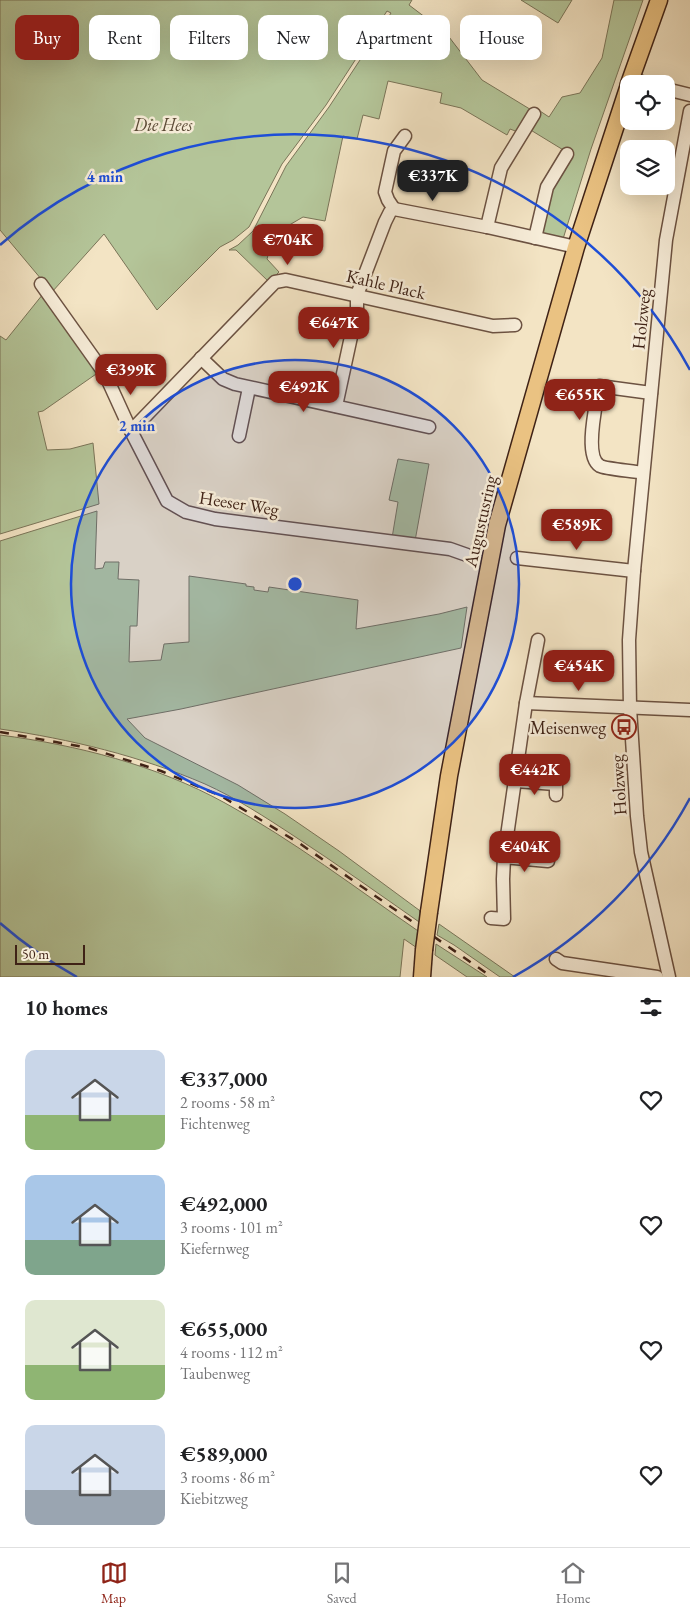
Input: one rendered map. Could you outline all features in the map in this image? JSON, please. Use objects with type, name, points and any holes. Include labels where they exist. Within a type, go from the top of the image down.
[{"type":"main road","name":"Augustusring","points":[[632,75],[659,0]]},
{"type":"main road","name":"Augustusring","points":[[422,977],[429,912],[449,776],[497,525],[576,247],[620,113]]},
{"type":"street","points":[[675,91],[690,95]]},
{"type":"street","name":"Holzweg","points":[[669,977],[641,852],[630,708],[629,640],[643,472],[666,240],[690,111]]},
{"type":"street","points":[[487,227],[501,168],[534,114]]},
{"type":"street","points":[[405,136],[394,151],[385,192],[394,209],[576,247]]},
{"type":"street","points":[[535,238],[547,187],[567,154]]},
{"type":"street","points":[[336,406],[357,309],[357,295],[385,222],[390,212],[394,209]]},
{"type":"street","name":"Kahle Plack","points":[[131,430],[275,282],[286,280],[493,326],[515,325]]},
{"type":"street","name":"Heeser Weg","points":[[41,284],[105,374],[167,501],[186,512],[215,519],[450,549],[467,555]]},
{"type":"street","points":[[202,358],[223,378],[249,388],[429,427]]},
{"type":"street","points":[[643,472],[600,466],[593,458],[591,447],[599,386],[651,393]]},
{"type":"street","points":[[239,436],[249,388]]},
{"type":"street","points":[[517,558],[634,571]]},
{"type":"street","points":[[491,918],[509,920],[503,879],[504,857],[526,703],[538,640]]},
{"type":"street","points":[[526,703],[690,710]]},
{"type":"street","points":[[516,781],[556,783]]},
{"type":"street","points":[[504,857],[548,861]]},
{"type":"street","points":[[556,959],[562,963],[657,977]]},
{"type":"green space","name":"Die Hees","points":[[0,0],[412,0],[409,5],[422,15],[390,15],[391,13],[387,11],[384,15],[338,15],[338,60],[355,60],[326,105],[282,164],[249,227],[233,240],[220,247],[157,310],[104,234],[52,292],[0,230]]},
{"type":"green space","points":[[521,0],[572,0],[558,23]]},
{"type":"green space","points":[[614,0],[643,0],[591,149],[563,239],[546,237],[541,232],[541,224],[565,151],[529,129],[540,111],[549,117],[562,97],[580,93],[602,58]]},
{"type":"green space","name":"Die Hees","points":[[450,38],[460,51],[460,60],[467,60],[482,80],[533,111],[518,132],[510,129],[507,135],[461,108],[440,103],[442,93],[388,81],[379,119],[363,115],[357,139],[343,136],[325,221],[303,217],[274,234],[267,259],[279,272],[269,282],[236,250],[229,250],[238,245],[253,231],[286,166],[360,60],[450,60]]},
{"type":"green space","points":[[43,294],[99,372],[43,411],[38,412],[47,450],[70,449],[93,443],[99,504],[0,534],[0,336],[6,340]]},
{"type":"green space","points":[[398,459],[429,464],[415,541],[392,538],[398,502],[389,500]]},
{"type":"green space","points":[[97,511],[95,569],[103,568],[105,562],[119,562],[118,579],[139,580],[137,626],[130,626],[129,662],[161,660],[164,644],[189,642],[189,576],[246,584],[246,586],[254,587],[254,590],[268,592],[269,587],[358,600],[356,629],[467,607],[461,648],[127,719],[145,738],[238,785],[339,851],[423,913],[422,924],[326,857],[217,789],[130,757],[78,743],[0,729],[0,541]]},
{"type":"green space","points":[[0,735],[58,744],[116,758],[172,778],[225,803],[300,849],[421,933],[420,950],[404,939],[400,977],[0,977]]},
{"type":"green space","points":[[439,924],[515,977],[500,977],[437,935]]},
{"type":"green space","points":[[436,944],[487,977],[467,977],[435,955]]},
{"type":"railway","points":[[0,732],[89,748],[161,771],[221,796],[299,843],[492,977]]},
{"type":"place","name":"Meisenweg","points":[[624,727]]}]
